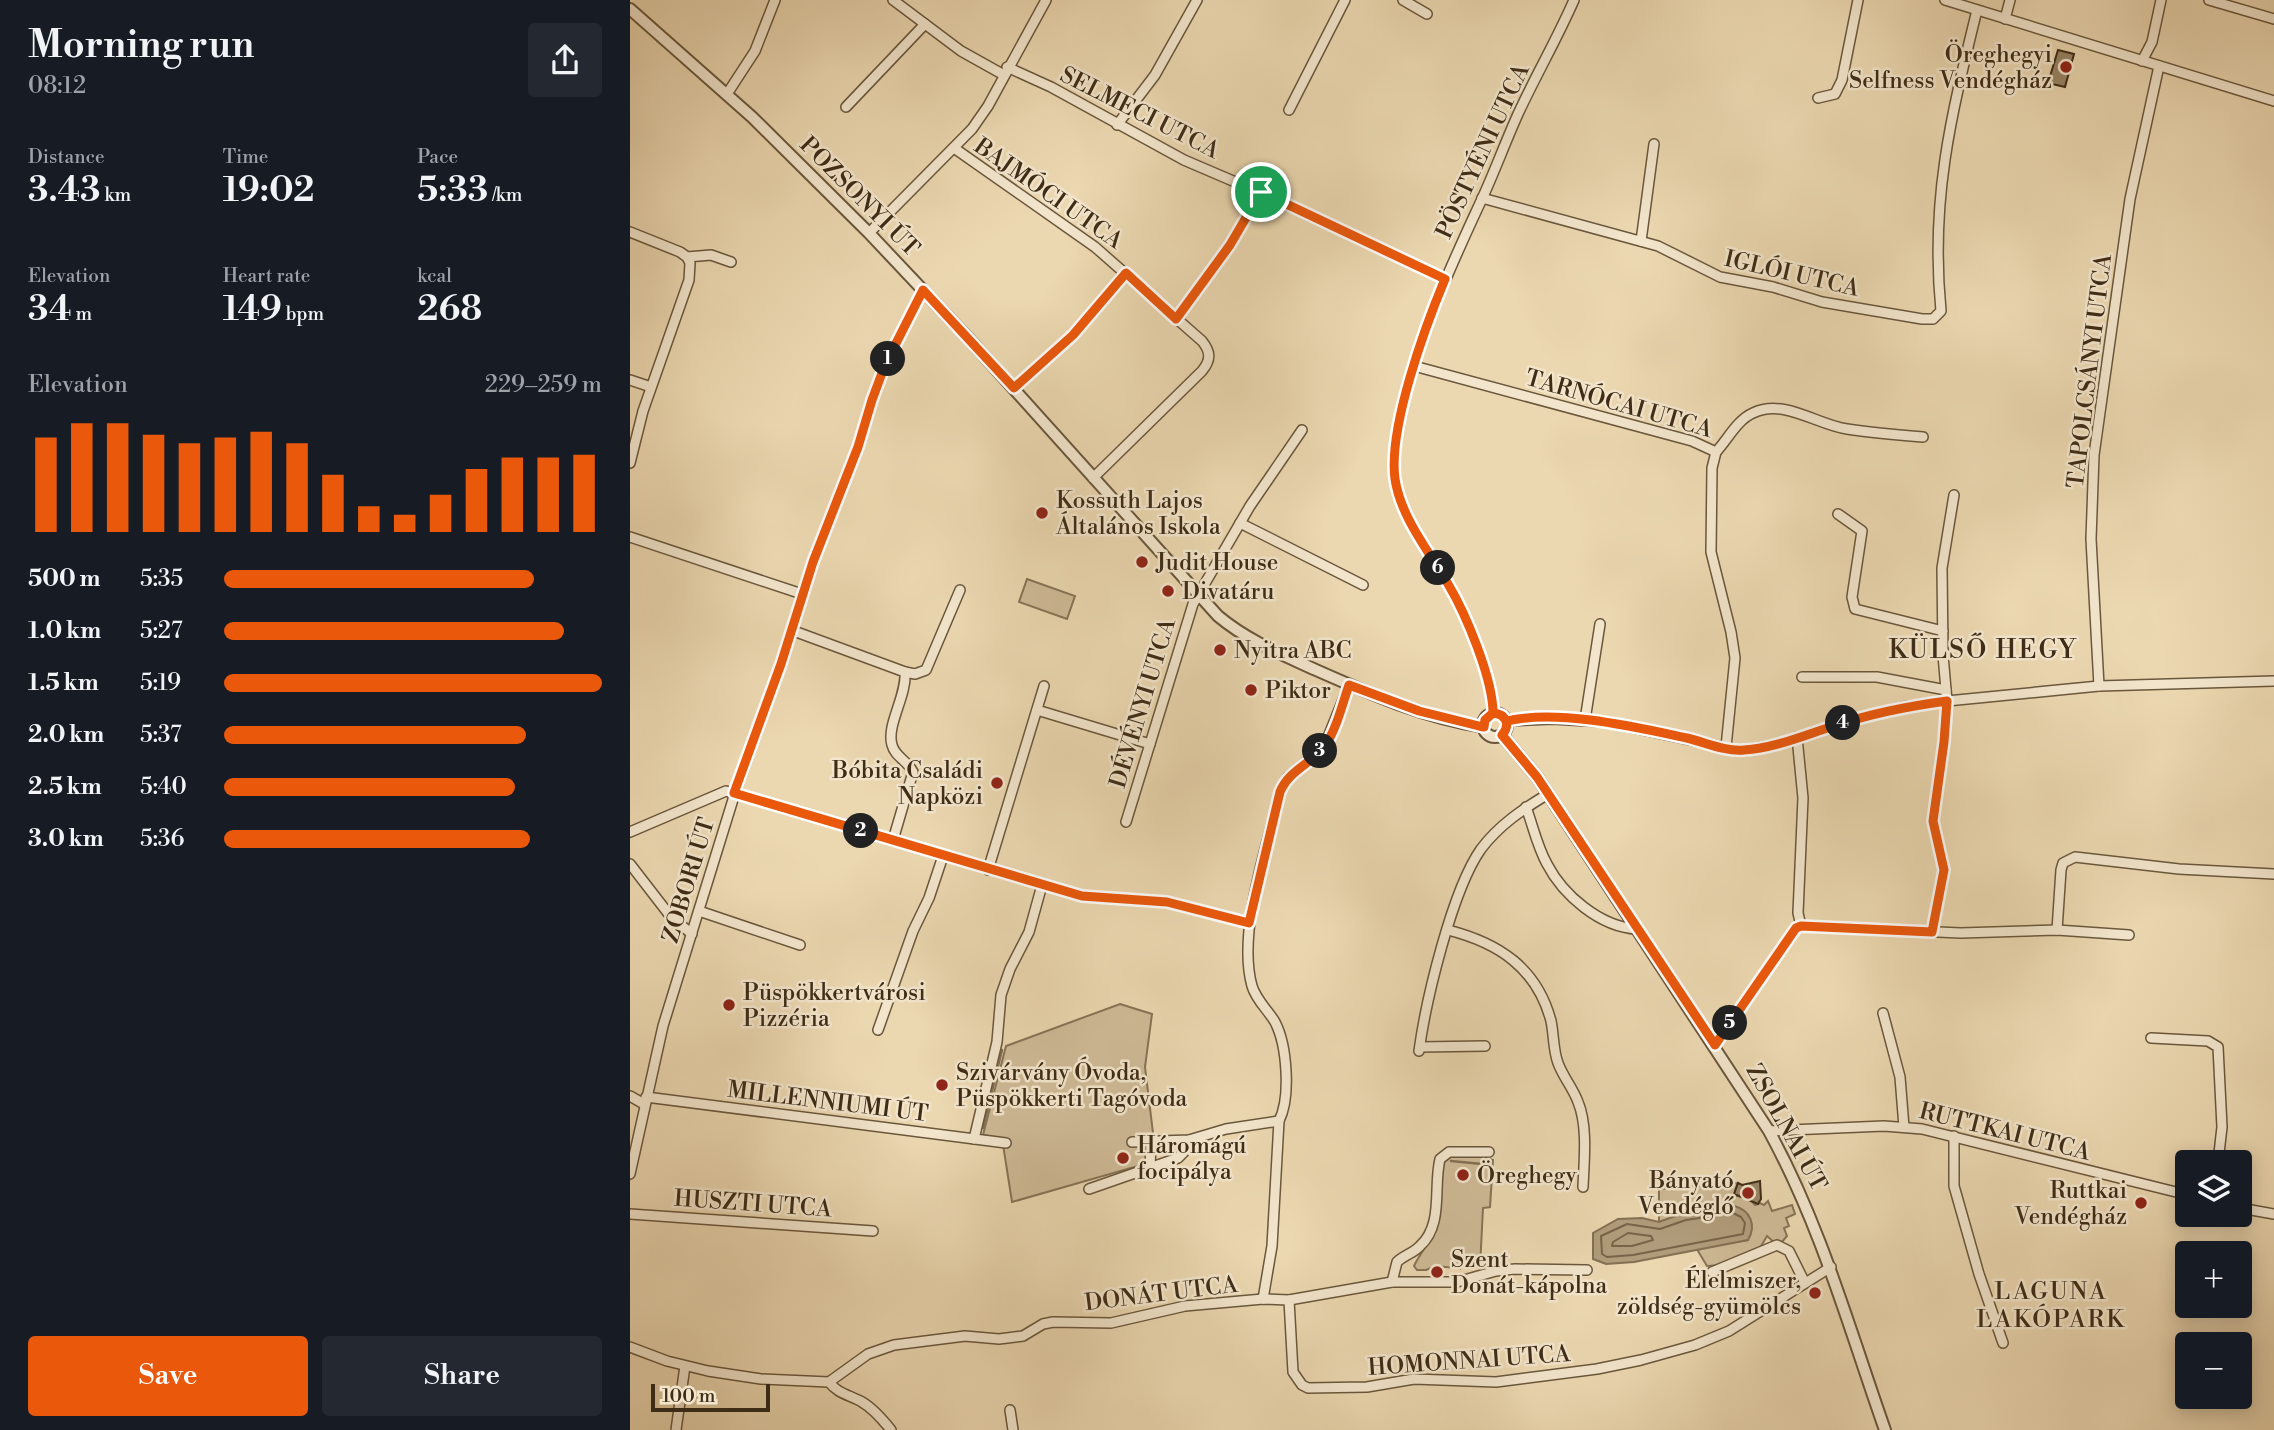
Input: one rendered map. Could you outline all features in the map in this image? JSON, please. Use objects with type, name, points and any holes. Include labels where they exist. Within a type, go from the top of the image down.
[{"type":"street","points":[[727,94],[755,51],[775,0]]},
{"type":"street","name":"SELMECI UTCA","points":[[893,0],[961,51],[1051,87],[1184,160],[1261,192],[1445,279]]},
{"type":"street","points":[[869,233],[981,118],[1046,0]]},
{"type":"street","points":[[1117,125],[1164,61],[1198,0]]},
{"type":"street","points":[[1289,110],[1345,0]]},
{"type":"street","points":[[1403,0],[1427,14]]},
{"type":"street","name":"PÖSTYÉNI UTCA","points":[[1493,713],[1488,676],[1454,596],[1408,518],[1395,479],[1402,414],[1414,366],[1445,279],[1519,113],[1574,0]]},
{"type":"street","points":[[1818,98],[1829,96],[1838,89],[1858,0]]},
{"type":"street","points":[[1945,0],[2274,101]]},
{"type":"street","points":[[2005,19],[2010,0]]},
{"type":"street","points":[[2142,61],[2152,42],[2161,0]]},
{"type":"street","points":[[2208,0],[2274,19]]},
{"type":"street","name":"POZSONYI ÚT","points":[[630,9],[727,94],[869,233],[1014,388],[1218,616],[1246,637],[1349,685],[1419,711],[1484,727]]},
{"type":"street","name":"IGLÓI UTCA","points":[[1482,198],[1641,241],[1671,251],[1707,273],[1720,277],[1846,306],[1922,319],[1937,317],[1941,311],[1937,281],[1942,170],[1977,10]]},
{"type":"street","points":[[846,107],[925,24]]},
{"type":"street","name":"TAPOLCSÁNYI UTCA","points":[[2099,685],[2091,526],[2094,455],[2130,199],[2159,66]]},
{"type":"street","points":[[1641,241],[1654,144]]},
{"type":"street","name":"BAJMÓCI UTCA","points":[[954,148],[1086,240],[1207,347],[1210,360],[1206,366],[1093,478]]},
{"type":"street","points":[[1176,319],[1230,245],[1261,192]]},
{"type":"street","points":[[630,233],[687,257],[711,255],[731,262]]},
{"type":"street","points":[[630,463],[651,387],[689,280],[691,269],[687,257]]},
{"type":"street","points":[[1014,388],[1073,335],[1126,273]]},
{"type":"street","name":"ZOBORI ÚT","points":[[630,1174],[671,997],[734,793],[802,594],[858,447],[875,392],[923,290]]},
{"type":"street","name":"TARNÓCAI UTCA","points":[[1414,366],[1692,441],[1716,452],[1744,418],[1771,409],[1797,412],[1844,429],[1923,437]]},
{"type":"street","points":[[630,380],[651,387]]},
{"type":"street","name":"DÉVÉNYI UTCA","points":[[1126,822],[1189,612],[1240,523],[1302,430]]},
{"type":"street","points":[[1716,452],[1712,468],[1711,552],[1735,658],[1726,747]]},
{"type":"street","points":[[1932,932],[1944,870],[1933,821],[1947,701],[1943,554],[1954,495]]},
{"type":"street","points":[[1838,514],[1863,531],[1852,597],[1855,610],[1943,631]]},
{"type":"street","points":[[1240,523],[1363,584]]},
{"type":"street","points":[[630,537],[802,594]]},
{"type":"street","points":[[791,630],[915,674],[926,670],[960,590]]},
{"type":"street","points":[[1585,720],[1600,624]]},
{"type":"street","points":[[893,840],[913,772],[897,755],[891,743],[905,688],[905,672]]},
{"type":"street","points":[[1802,677],[1877,677],[1946,690]]},
{"type":"street","points":[[1507,721],[1585,720],[1642,729],[1742,751],[1766,747],[1903,707],[1947,701],[2099,685],[2274,681]]},
{"type":"street","points":[[1263,1299],[1272,1246],[1279,1121],[1286,1097],[1286,1077],[1279,1032],[1252,987],[1249,923],[1280,792],[1288,777],[1324,747],[1349,685]]},
{"type":"street","points":[[988,870],[1044,686]]},
{"type":"street","points":[[1037,710],[1150,744]]},
{"type":"street","points":[[1493,713],[1501,715],[1507,721],[1507,729],[1502,735],[1489,735],[1484,727],[1485,720],[1493,713]]},
{"type":"street","name":"ZSOLNAI ÚT","points":[[1502,735],[1529,766],[1548,794],[1769,1130],[1801,1192],[1831,1268],[1885,1430]]},
{"type":"street","points":[[1797,737],[1803,798],[1798,913],[1801,926]]},
{"type":"street","points":[[630,832],[655,823],[715,793],[726,791],[1082,896],[1180,905],[1249,923]]},
{"type":"street","points":[[1485,1046],[1419,1049],[1426,1010],[1448,930],[1476,857],[1493,835],[1526,807],[1548,794]]},
{"type":"street","points":[[1526,807],[1546,863],[1563,887],[1601,918],[1616,925],[1637,929]]},
{"type":"street","points":[[878,1030],[913,930],[929,898],[943,856]]},
{"type":"street","points":[[2057,930],[2061,870],[2063,863],[2075,857],[2179,869],[2274,874]]},
{"type":"street","points":[[630,864],[671,917],[692,934]]},
{"type":"street","points":[[974,1139],[997,1042],[1001,995],[1028,932],[1042,885]]},
{"type":"street","points":[[699,911],[800,945]]},
{"type":"street","points":[[1715,1045],[1796,928],[1801,926],[1932,932],[2057,930],[2129,935]]},
{"type":"street","points":[[1448,930],[1483,940],[1503,951],[1528,973],[1541,996],[1551,1023],[1558,1062],[1580,1105],[1583,1187]]},
{"type":"street","points":[[1883,1013],[1900,1077],[1904,1127]]},
{"type":"street","points":[[2151,1038],[2208,1041],[2218,1047],[2222,1094],[2219,1150]]},
{"type":"street","points":[[630,1096],[645,1101]]},
{"type":"street","name":"MILLENNIUMI ÚT","points":[[645,1101],[1006,1143]]},
{"type":"street","points":[[1132,1142],[1189,1140],[1226,1129],[1279,1121]]},
{"type":"street","name":"RUTTKAI UTCA","points":[[1769,1130],[1904,1127],[1954,1136],[2175,1192]]},
{"type":"street","points":[[1954,1136],[1954,1186],[1979,1274],[2003,1343]]},
{"type":"street","points":[[1089,1189],[1178,1158],[1188,1146],[1189,1140]]},
{"type":"street","points":[[1150,1168],[1151,1141]]},
{"type":"street","points":[[1392,1282],[1397,1262],[1420,1247],[1429,1235],[1437,1201],[1440,1159],[1450,1152],[1489,1152]]},
{"type":"street","points":[[2252,1210],[2274,1214]]},
{"type":"street","name":"HUSZTI UTCA","points":[[630,1214],[873,1231]]},
{"type":"street","points":[[1712,1272],[1777,1245],[1789,1251],[1805,1283]]},
{"type":"street","name":"HOMONNAI UTCA","points":[[1289,1300],[1293,1372],[1308,1388],[1338,1389],[1414,1379],[1496,1382],[1641,1360],[1695,1345],[1729,1331],[1831,1268]]},
{"type":"street","name":"DONÁT UTCA","points":[[829,1382],[868,1354],[894,1345],[965,1336],[999,1339],[1023,1336],[1043,1324],[1053,1322],[1111,1323],[1172,1308],[1263,1299],[1289,1300],[1392,1282],[1457,1282],[1496,1271],[1515,1269],[1587,1270]]},
{"type":"street","points":[[630,1347],[685,1366],[761,1379],[829,1382],[840,1393],[868,1406],[891,1430]]},
{"type":"street","points":[[676,1430],[685,1366]]},
{"type":"street","points":[[1010,1410],[1013,1430]]},
{"type":"shaded area","points":[[1027,579],[1075,596],[1067,619],[1019,602]]},
{"type":"shaded area","points":[[1120,1004],[1152,1014],[1145,1067],[1153,1133],[1147,1161],[1145,1164],[1012,1202],[1002,1138],[983,1135],[1006,1046]]},
{"type":"shaded area","points":[[1478,1155],[1493,1160],[1490,1207],[1483,1208],[1480,1267],[1477,1267],[1477,1259],[1460,1258],[1460,1268],[1456,1265],[1455,1268],[1436,1266],[1417,1270],[1414,1266],[1436,1229],[1443,1163],[1452,1156]]},
{"type":"shaded area","points":[[1738,1183],[1734,1195],[1750,1199],[1755,1205],[1764,1205],[1768,1201],[1772,1211],[1792,1205],[1795,1214],[1786,1218],[1789,1226],[1784,1228],[1787,1236],[1781,1243],[1776,1244],[1767,1236],[1760,1248],[1722,1265],[1707,1266],[1698,1251],[1700,1248],[1748,1240],[1733,1206],[1684,1213],[1659,1222],[1659,1189]]},
{"type":"water","points":[[1734,1206],[1744,1211],[1750,1219],[1752,1229],[1748,1240],[1634,1262],[1606,1264],[1593,1259],[1593,1233],[1618,1219],[1642,1218],[1659,1222],[1684,1213]]},
{"type":"building","name":"Öreghegyi Selfness Vendégház","points":[[2058,50],[2074,54],[2065,87],[2048,83]]},
{"type":"building","name":"Bányató Vendéglő","points":[[1760,1181],[1761,1199],[1758,1204],[1734,1194],[1738,1183],[1742,1185]]},
{"type":"waterway","points":[[983,1128],[1002,1050]]},
{"type":"waterway","points":[[1451,1161],[1482,1164]]},
{"type":"place","name":"Öreghegyi Selfness Vendégház","points":[[2066,67]]},
{"type":"place","name":"Kossuth Lajos Általános Iskola","points":[[1042,513]]},
{"type":"place","name":"Judit House","points":[[1142,562]]},
{"type":"place","name":"Divatáru","points":[[1168,591]]},
{"type":"place","name":"Nyitra ABC","points":[[1220,650]]},
{"type":"place","name":"Piktor","points":[[1251,690]]},
{"type":"place","name":"Bóbita Családi Napközi","points":[[997,783]]},
{"type":"place","name":"Püspökkertvárosi Pizzéria","points":[[729,1005]]},
{"type":"place","name":"Szivárvány Óvoda, Püspökkerti Tagóvoda","points":[[942,1085]]},
{"type":"place","name":"Háromágú focipálya","points":[[1123,1158]]},
{"type":"place","name":"Öreghegy","points":[[1463,1175]]},
{"type":"place","name":"Bányató Vendéglő","points":[[1748,1193]]},
{"type":"place","name":"Ruttkai Vendégház","points":[[2141,1203]]},
{"type":"place","name":"Szent Donát-kápolna","points":[[1437,1272]]},
{"type":"place","name":"Élelmiszer, zöldség-gyümölcs","points":[[1815,1293]]},
{"type":"district","name":"KÜLSŐ HEGY","points":[[1983,649]]},
{"type":"district","name":"LAGUNA LAKÓPARK","points":[[2051,1305]]},
{"type":"route","points":[[1261,192],[1230,245],[1176,319],[1126,273],[1073,335],[1014,388],[923,290],[885,365],[858,447],[813,562],[781,664],[734,793],[1082,896],[1167,902],[1249,923],[1283,784],[1295,770],[1324,747],[1349,685],[1440,718],[1484,727],[1485,720],[1493,713],[1501,715],[1504,718],[1507,721],[1585,720],[1655,731],[1742,751],[1778,744],[1903,707],[1947,701],[1933,821],[1944,870],[1932,932],[1801,926],[1796,928],[1715,1045],[1537,777],[1502,735],[1507,729],[1507,721],[1504,718],[1501,715],[1497,713],[1493,713],[1488,676],[1454,596],[1402,505],[1395,479],[1402,414],[1414,366],[1445,279],[1261,192]]}]
